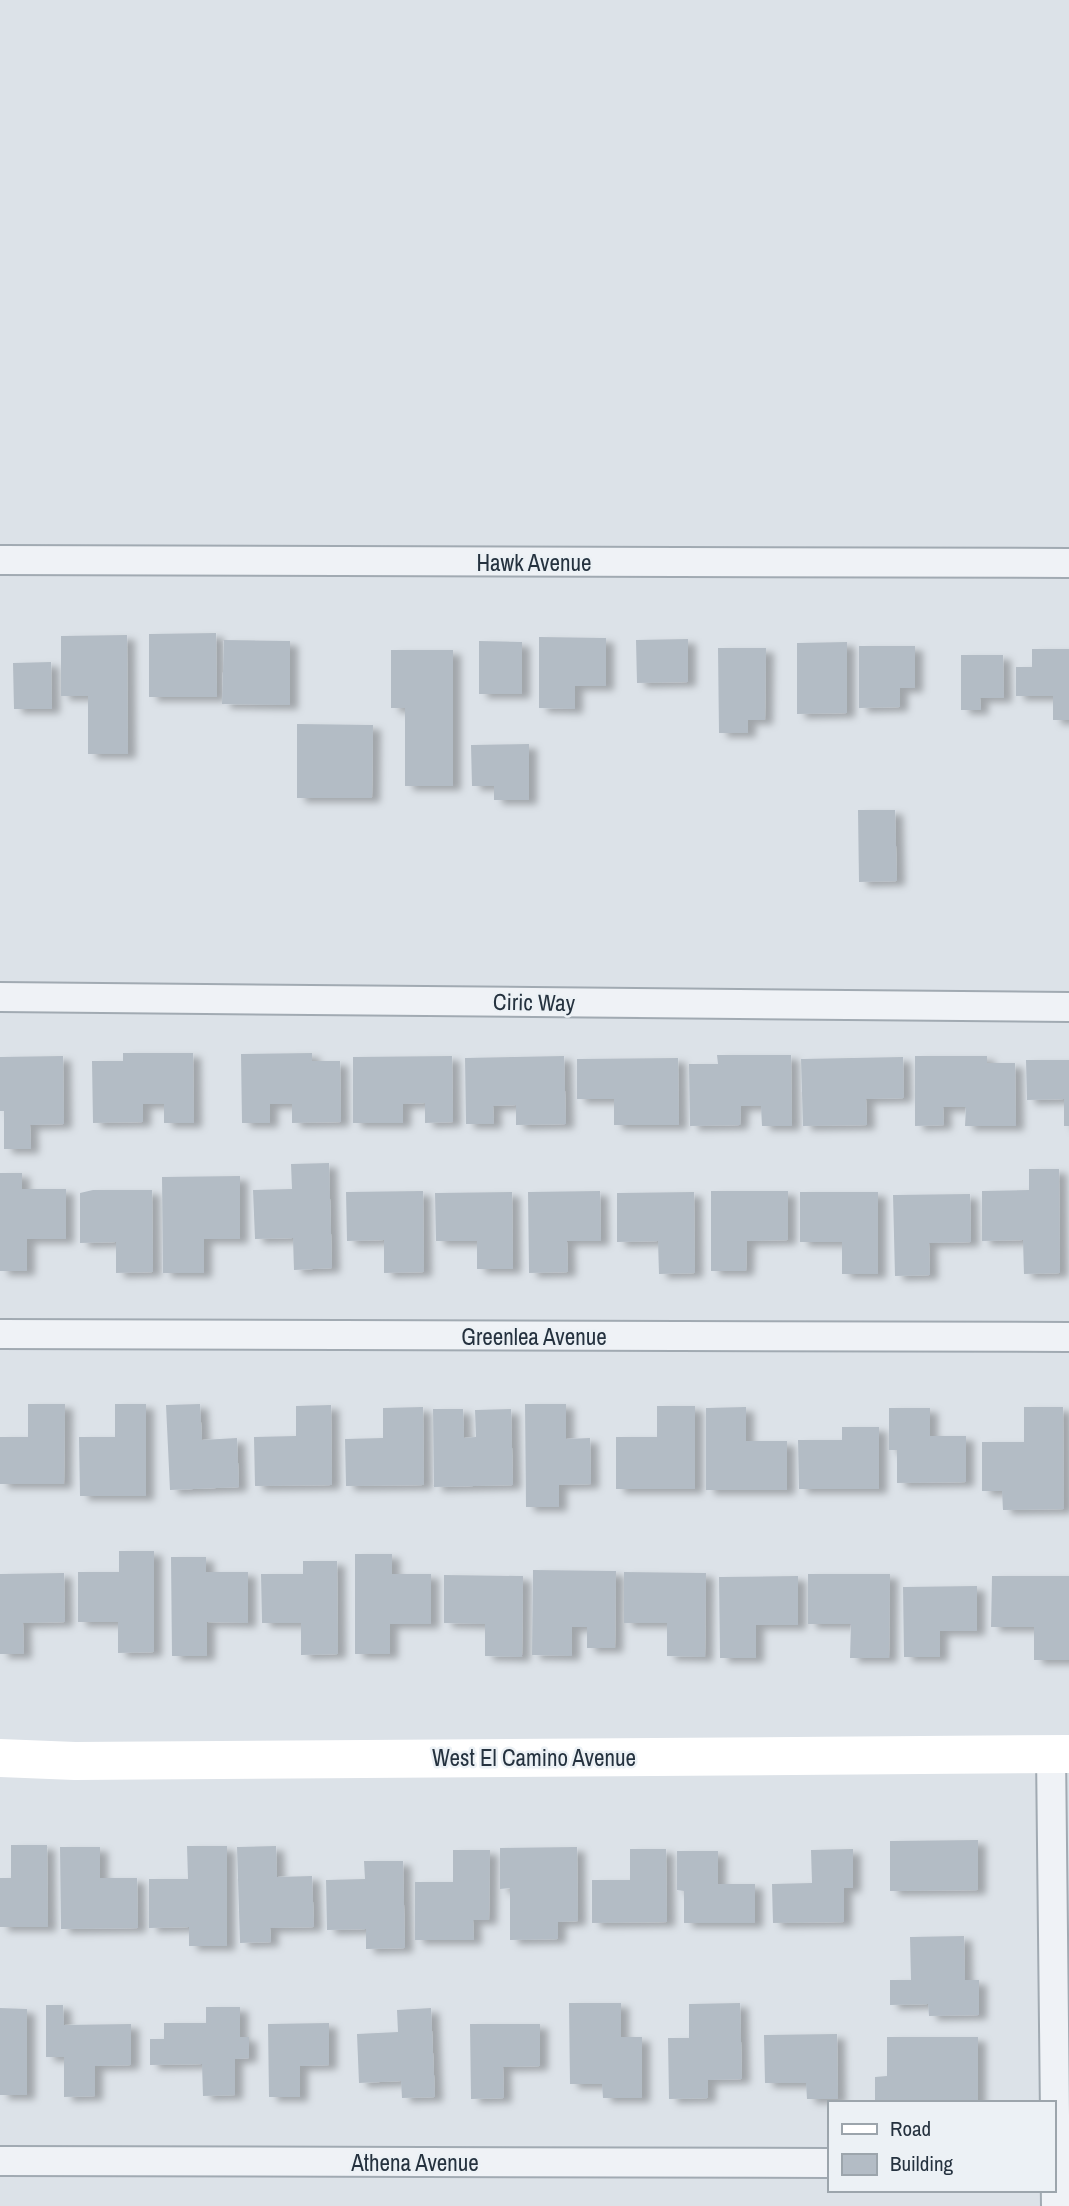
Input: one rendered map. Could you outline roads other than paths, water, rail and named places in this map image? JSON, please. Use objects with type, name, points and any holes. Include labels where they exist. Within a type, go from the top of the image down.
[{"type":"main road","name":"West El Camino Avenue","points":[[0,1758],[75,1761],[1060,1753]]},
{"type":"street","name":"Hawk Avenue","points":[[0,560],[1069,563]]},
{"type":"street","name":"Ciric Way","points":[[0,997],[1069,1007]]},
{"type":"street","name":"Greenlea Avenue","points":[[0,1334],[1069,1337]]},
{"type":"street","points":[[1056,2206],[1060,2164],[1060,1753]]},
{"type":"street","name":"Athena Avenue","points":[[0,2161],[828,2163]]}]
